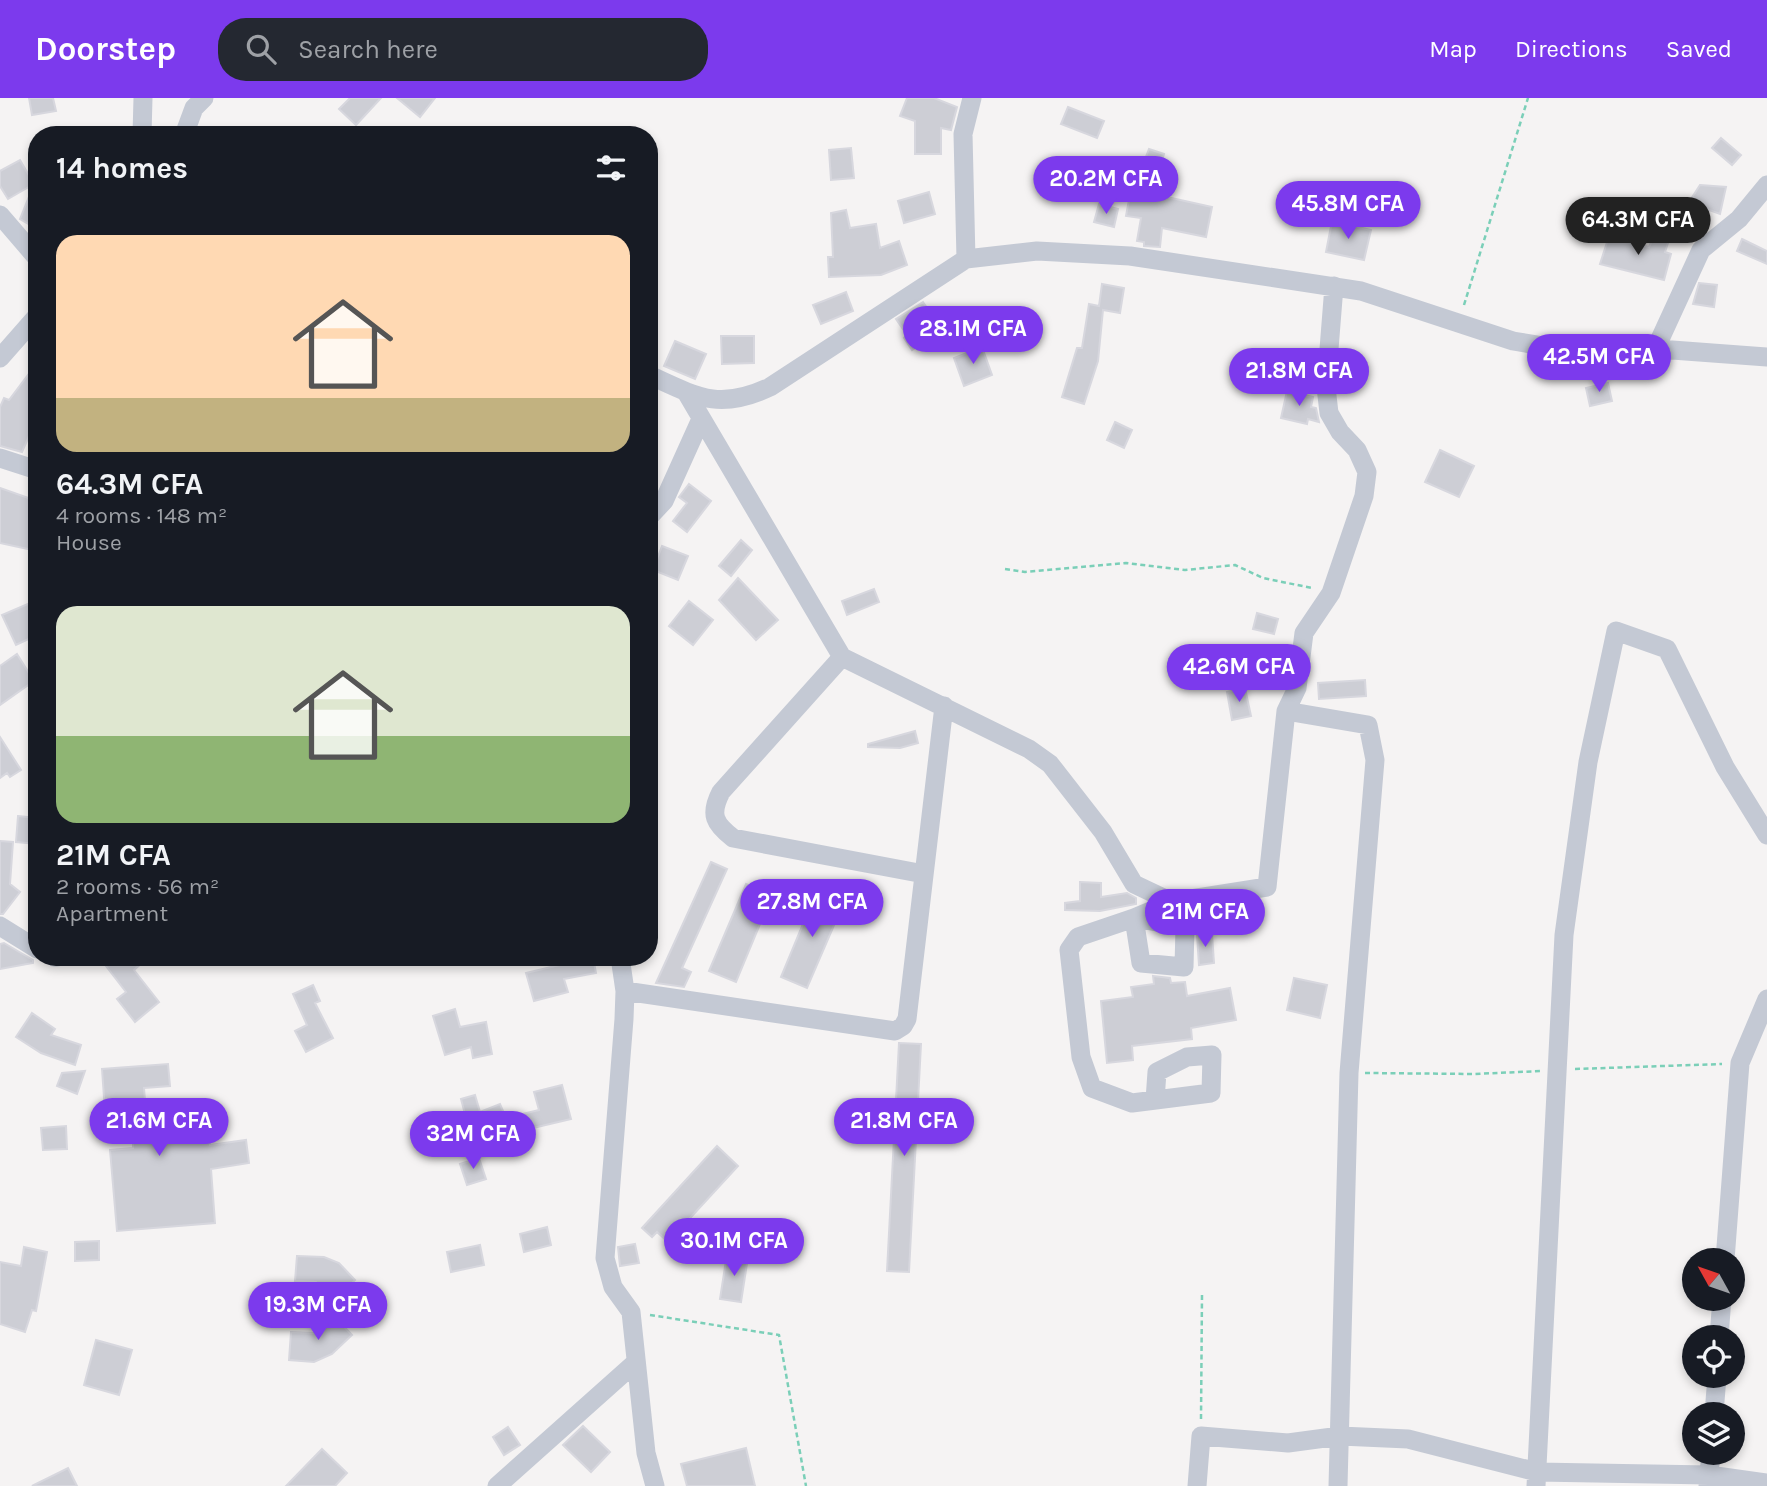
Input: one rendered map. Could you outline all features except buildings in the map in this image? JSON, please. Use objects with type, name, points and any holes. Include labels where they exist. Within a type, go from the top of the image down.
[{"type":"street","points":[[142,126],[143,98]]},
{"type":"street","points":[[187,126],[194,108],[204,98]]},
{"type":"street","points":[[966,259],[963,134],[972,98]]},
{"type":"street","points":[[1655,350],[1701,250],[1739,219],[1767,184]]},
{"type":"street","points":[[0,215],[28,248]]},
{"type":"street","points":[[658,379],[686,392],[725,401],[746,398],[770,387],[966,259],[1037,251],[1130,256],[1361,291],[1457,325],[1513,341],[1574,351],[1724,352],[1767,357]]},
{"type":"street","points":[[1154,1100],[1132,1103],[1092,1088],[1080,1043],[1069,950],[1078,937],[1172,902],[1267,887],[1286,711],[1297,688],[1304,633],[1331,593],[1364,496],[1367,472],[1357,450],[1340,432],[1329,413],[1326,387],[1334,286]]},
{"type":"street","points":[[0,358],[28,326]]},
{"type":"street","points":[[686,392],[842,657],[1029,749],[1050,764],[1103,832],[1134,884],[1172,902]]},
{"type":"street","points":[[658,507],[664,501],[701,419]]},
{"type":"street","points":[[0,458],[28,467]]},
{"type":"street","points":[[1536,1479],[1564,935],[1588,762],[1616,631],[1667,649],[1725,767],[1767,835]]},
{"type":"street","points":[[842,657],[721,792],[714,814],[719,827],[733,838],[924,874]]},
{"type":"street","points":[[625,990],[895,1031],[903,1026],[907,1019],[944,706]]},
{"type":"street","points":[[1286,711],[1368,725],[1375,760],[1349,1073],[1338,1486]]},
{"type":"street","points":[[0,926],[28,943]]},
{"type":"street","points":[[621,966],[625,990],[605,1258],[613,1287],[631,1312],[646,1453],[655,1486]]},
{"type":"street","points":[[1726,1248],[1740,1063],[1767,999]]},
{"type":"street","points":[[497,1486],[636,1362]]},
{"type":"street","points":[[1197,1486],[1201,1436],[1288,1443],[1340,1436],[1408,1439],[1536,1479],[1767,1483]]},
{"type":"path","points":[[1457,325],[1528,98]]},
{"type":"path","points":[[1005,569],[1025,572],[1126,563],[1185,570],[1235,565],[1263,578],[1331,593]]},
{"type":"path","points":[[1201,1436],[1202,1294]]},
{"type":"path","points":[[631,1312],[779,1335],[806,1486]]}]
